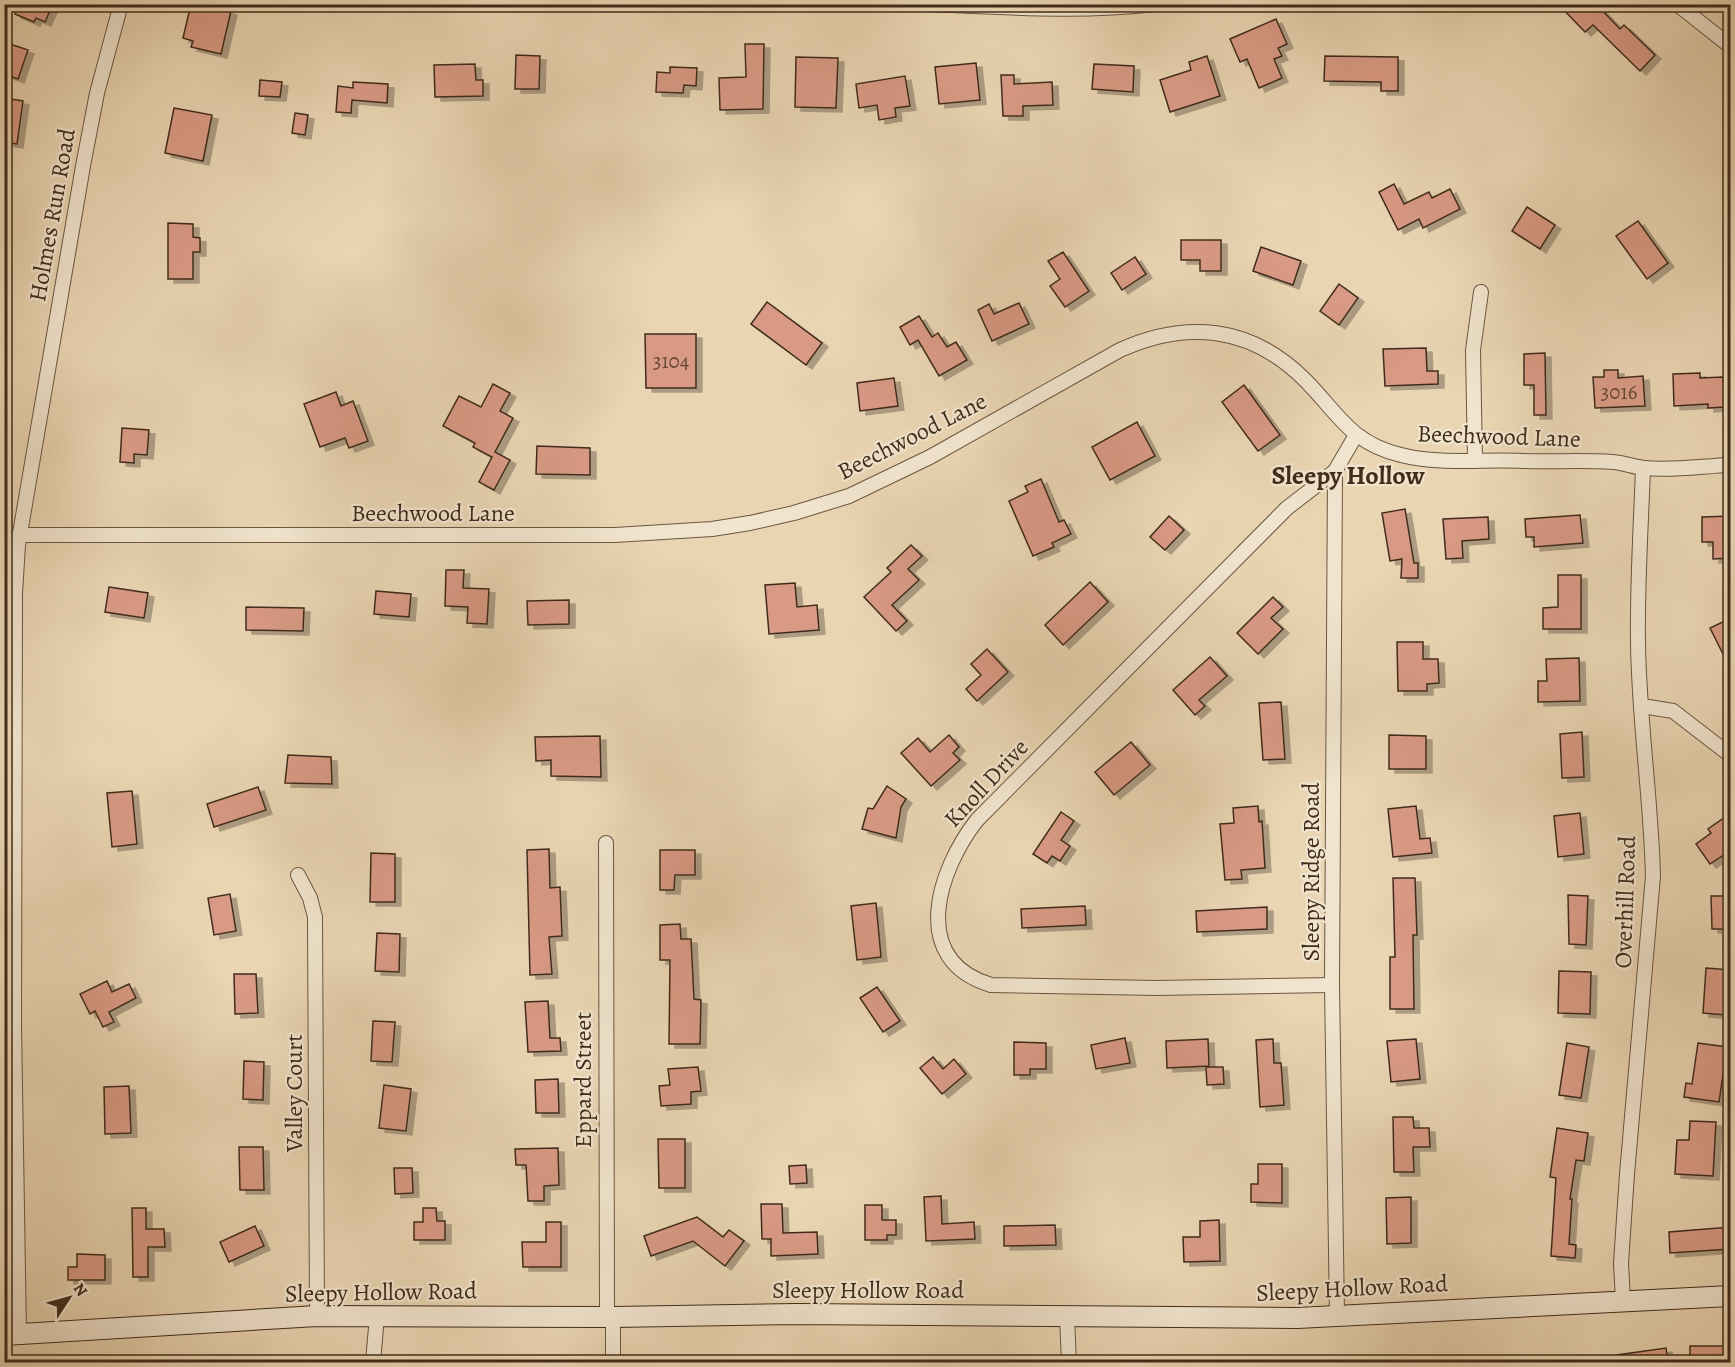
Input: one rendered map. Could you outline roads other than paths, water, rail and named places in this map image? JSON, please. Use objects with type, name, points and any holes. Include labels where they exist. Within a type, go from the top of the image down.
[{"type":"main road","name":"Sleepy Hollow Road","points":[[12,1335],[317,1316],[610,1317],[796,1314],[1067,1318],[1297,1318],[1731,1296]]},
{"type":"street","name":"Holmes Run Road","points":[[12,1335],[15,593],[19,535],[93,114],[121,4]]},
{"type":"street","points":[[925,4],[1107,9],[1155,4]]},
{"type":"street","points":[[1677,4],[1731,46]]},
{"type":"street","points":[[1475,461],[1473,350],[1480,292]]},
{"type":"street","name":"Beechwood Lane","points":[[19,535],[615,535],[712,529],[750,523],[794,513],[878,483],[1120,350],[1159,336],[1193,332],[1224,334],[1263,347],[1304,379],[1340,422],[1356,435],[1398,454],[1424,459],[1475,461],[1611,462],[1643,468],[1731,465]]},
{"type":"street","name":"Sleepy Ridge Road","points":[[1337,1316],[1332,985],[1335,471],[1356,435]]},
{"type":"street","name":"Overhill Road","points":[[1623,1301],[1621,1263],[1627,1174],[1653,876],[1642,748],[1638,605],[1643,468]]},
{"type":"street","name":"Knoll Drive","points":[[1332,985],[1157,988],[991,985],[974,980],[954,965],[942,946],[939,930],[942,888],[948,866],[959,844],[977,820],[1255,539],[1287,508],[1335,471]]},
{"type":"street","points":[[1642,706],[1673,711],[1731,755]]},
{"type":"street","name":"Eppard Street","points":[[606,843],[610,1317],[613,1362]]},
{"type":"street","name":"Valley Court","points":[[298,875],[310,898],[315,917],[317,1316]]},
{"type":"street","points":[[373,1362],[377,1316]]},
{"type":"street","points":[[1067,1318],[1069,1362]]},
{"type":"district","name":"Sleepy Hollow","points":[[1348,475]]}]
